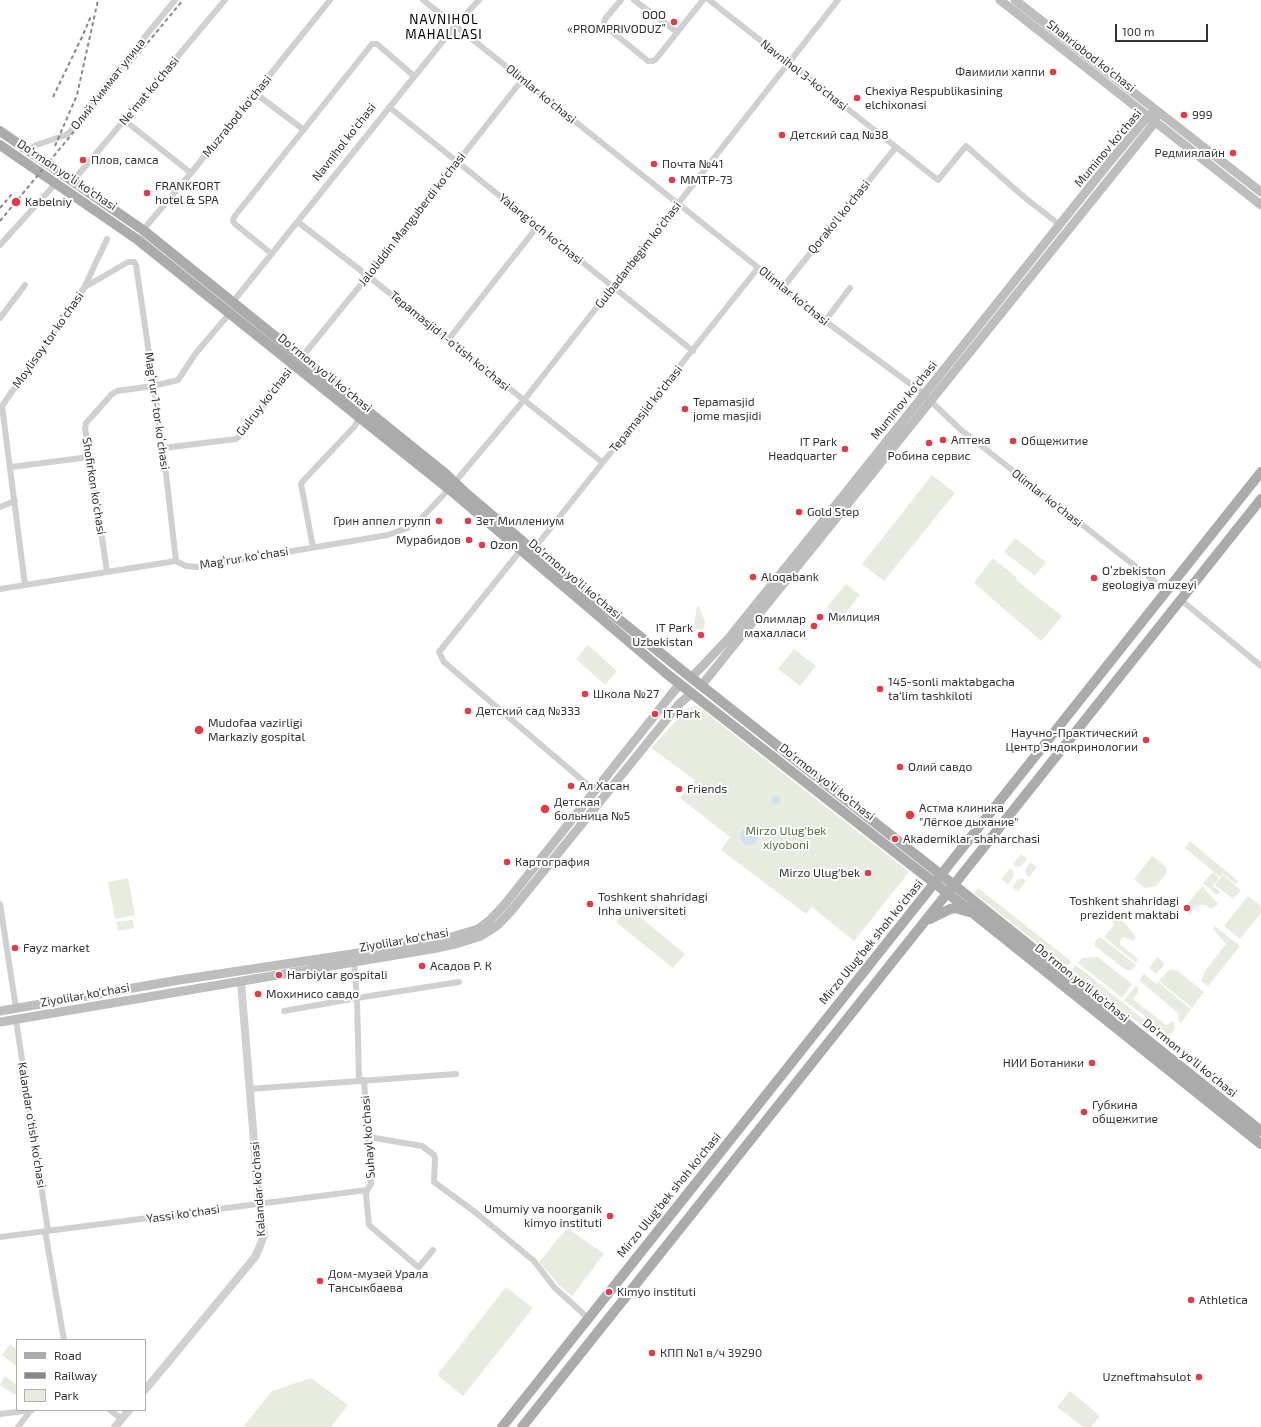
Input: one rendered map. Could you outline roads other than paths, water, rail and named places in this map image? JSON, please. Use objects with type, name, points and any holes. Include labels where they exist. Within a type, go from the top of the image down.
[{"type":"main road","name":"Shahriobod ko'chasi","points":[[1000,0],[1261,205]]},
{"type":"main road","name":"Shahriobod ko'chasi","points":[[1015,0],[1261,192]]},
{"type":"main road","name":"Muminov ko'chasi","points":[[701,686],[931,402],[1152,119],[1156,111]]},
{"type":"main road","name":"Muminov ko'chasi","points":[[691,678],[728,639],[1060,225],[1152,119]]},
{"type":"main road","name":"Do‘rmon yo‘li ko‘chasi","points":[[0,131],[143,230],[297,362],[452,485],[521,550],[680,684],[950,889],[974,914],[1261,1144]]},
{"type":"main road","name":"Do‘rmon yo‘li ko‘chasi","points":[[0,145],[232,307]]},
{"type":"main road","name":"Do‘rmon yo‘li ko‘chasi","points":[[297,362],[360,418],[452,485],[467,494],[533,550],[937,879]]},
{"type":"main road","name":"Mirzo Ulug'bek shoh ko'chasi","points":[[502,1427],[1261,472]]},
{"type":"main road","points":[[522,1427],[1261,499]]},
{"type":"main road","points":[[1225,517],[1238,528]]},
{"type":"main road","points":[[1109,663],[1122,674]]},
{"type":"main road","name":"Ziyolilar ko'chasi","points":[[0,1022],[241,982],[330,962],[438,941],[478,929],[490,920],[505,904],[680,684],[691,678]]},
{"type":"main road","name":"Ziyolilar ko'chasi","points":[[0,1010],[239,971],[330,962],[354,962],[459,943],[481,936],[498,925],[512,910],[679,704],[701,686]]},
{"type":"main road","name":"Do'rmon yo'li ko'chasi","points":[[950,889],[1261,1131]]},
{"type":"main road","points":[[924,922],[950,909],[960,909],[974,914]]},
{"type":"main road","points":[[65,1000],[67,1011]]},
{"type":"main road","points":[[599,1304],[612,1314]]},
{"type":"street","name":"Олий Химмат улица","points":[[28,151],[36,145],[66,135],[70,132],[108,82],[175,0]]},
{"type":"street","name":"Ne'mat ko'chasi","points":[[72,181],[225,0]]},
{"type":"street","name":"Muzrabod ko'chasi","points":[[143,230],[191,173],[330,0]]},
{"type":"street","name":"Olimlar ko'chasi","points":[[423,0],[825,321],[924,395],[967,434],[1167,591]]},
{"type":"street","name":"Navnihol ko'chasi","points":[[232,307],[272,254],[454,26],[479,0]]},
{"type":"street","points":[[621,0],[605,19],[604,23],[648,60],[653,61],[703,0]]},
{"type":"street","points":[[634,0],[677,32]]},
{"type":"street","name":"Navnihol 3-ko'chasi","points":[[709,0],[938,180],[966,146],[1024,197],[1060,225]]},
{"type":"street","name":"Gulbadanbegim ko'chasi","points":[[452,485],[524,400],[838,0]]},
{"type":"street","points":[[272,254],[235,224],[233,221],[234,217],[372,44],[377,44],[414,76]]},
{"type":"street","name":"Jaloliddin Manguberdi ko'chasi","points":[[297,362],[368,276],[522,80]]},
{"type":"street","points":[[255,94],[304,130]]},
{"type":"street","name":"Yalang'och ko'chasi","points":[[389,107],[612,288],[693,351]]},
{"type":"street","points":[[124,120],[191,173]]},
{"type":"street","name":"Qorako'l ko'chasi","points":[[783,287],[896,146]]},
{"type":"street","points":[[0,245],[56,183]]},
{"type":"street","name":"Tepamasjid 1-o'tish ko'chasi","points":[[298,222],[602,462]]},
{"type":"street","points":[[448,340],[537,227]]},
{"type":"street","name":"Moylisoy tor ko'chasi","points":[[25,584],[11,467],[1,405],[84,288],[108,239]]},
{"type":"street","name":"Magʻrur 1-tor koʻchasi","points":[[84,288],[128,262],[134,262],[136,265],[162,448],[176,561]]},
{"type":"street","name":"Tepamasjid ko'chasi","points":[[533,550],[758,268]]},
{"type":"street","points":[[0,318],[25,285]]},
{"type":"street","points":[[825,321],[850,288]]},
{"type":"street","name":"Shofirkon ko'chasi","points":[[107,572],[85,429],[86,423],[112,394],[117,391],[153,386],[178,380],[196,353],[232,307]]},
{"type":"street","name":"Gulruy ko'chasi","points":[[162,448],[236,439],[241,435],[297,362]]},
{"type":"street","points":[[313,547],[301,484],[354,427],[360,418]]},
{"type":"street","points":[[11,467],[90,457]]},
{"type":"street","name":"Magʻrur koʻchasi","points":[[0,589],[176,561],[186,566],[197,567],[388,535],[415,525],[452,485]]},
{"type":"street","points":[[0,507],[15,501]]},
{"type":"street","points":[[521,550],[439,652],[444,662],[595,791]]},
{"type":"street","points":[[1180,600],[1261,666]]},
{"type":"street","points":[[0,904],[16,1008]]},
{"type":"street","name":"Suhayl ko'chasi","points":[[354,962],[362,1080],[369,1137],[371,1184],[367,1190],[369,1225],[418,1267],[433,1250]]},
{"type":"street","name":"Kalandar ko'chasi","points":[[146,1389],[255,1257],[264,1235],[259,1203],[239,971]]},
{"type":"street","points":[[284,1010],[459,982]]},
{"type":"street","name":"Kalandar o'tish ko'chasi","points":[[16,1020],[46,1231],[64,1339]]},
{"type":"street","name":"Suhayl ko'chasi","points":[[250,1089],[456,1074]]},
{"type":"street","points":[[369,1137],[422,1146],[434,1155],[436,1159],[434,1182],[475,1212],[534,1261],[554,1287],[588,1318]]},
{"type":"street","name":"Yassi ko'chasi","points":[[0,1237],[367,1190]]},
{"type":"street","points":[[0,1414],[23,1411]]},
{"type":"street","points":[[18,1427],[30,1411]]},
{"type":"street","points":[[111,1411],[122,1419]]},
{"type":"street","points":[[115,1427],[128,1411]]},
{"type":"water","points":[[776,795],[781,800],[776,805],[771,800]]},
{"type":"water","points":[[749,827],[755,830],[758,836],[755,842],[749,845],[743,842],[740,836],[743,830]]},
{"type":"railway","points":[[55,146],[77,95],[98,0]]},
{"type":"railway","points":[[0,221],[183,0]]},
{"type":"railway","points":[[53,97],[91,16]]},
{"type":"railway","points":[[0,208],[12,194]]},
{"type":"place","name":"ООО «PROMPRIVODUZ”","points":[[674,22]]},
{"type":"place","name":"Фаимили хаппи","points":[[1053,72]]},
{"type":"place","name":"Chexiya Respublikasining elchixonasi","points":[[857,98]]},
{"type":"place","name":"999","points":[[1184,115]]},
{"type":"place","name":"Детский сад №38","points":[[782,135]]},
{"type":"place","name":"Редмиялайн","points":[[1233,153]]},
{"type":"place","name":"Плов, самса","points":[[83,160]]},
{"type":"place","name":"Почта №41","points":[[654,164]]},
{"type":"place","name":"MMTP-73","points":[[672,180]]},
{"type":"place","name":"FRANKFORT hotel & SPA","points":[[147,193]]},
{"type":"place","name":"Kabelniy","points":[[16,202]]},
{"type":"place","name":"Tepamasjid jome masjidi","points":[[685,409]]},
{"type":"place","name":"Аптека","points":[[943,440]]},
{"type":"place","name":"Общежитие","points":[[1013,441]]},
{"type":"place","name":"Робина сервис","points":[[929,443]]},
{"type":"place","name":"IT Park Headquarter","points":[[845,449]]},
{"type":"place","name":"Gold Step","points":[[799,512]]},
{"type":"place","name":"Грин аппел групп","points":[[439,521]]},
{"type":"place","name":"Зет Миллениум","points":[[468,521]]},
{"type":"place","name":"Мурабидов","points":[[469,540]]},
{"type":"place","name":"Ozon","points":[[482,545]]},
{"type":"place","name":"Aloqabank","points":[[753,577]]},
{"type":"place","name":"Oʻzbekiston geologiya muzeyi","points":[[1094,578]]},
{"type":"place","name":"Милиция","points":[[820,617]]},
{"type":"place","name":"Олимлар махалласи","points":[[814,626]]},
{"type":"place","name":"IT Park Uzbekistan","points":[[701,635]]},
{"type":"place","name":"145-sonli maktabgacha ta‘lim tashkiloti","points":[[880,689]]},
{"type":"place","name":"Школа №27","points":[[585,694]]},
{"type":"place","name":"Детский сад №333","points":[[468,711]]},
{"type":"place","name":"IT Park","points":[[655,714]]},
{"type":"place","name":"Mudofaa vazirligi Markaziy gospital","points":[[199,730]]},
{"type":"place","name":"Научно-Практический Центр Эндокринологии","points":[[1146,740]]},
{"type":"place","name":"Олий савдо","points":[[900,767]]},
{"type":"place","name":"Ал Хасан","points":[[571,786]]},
{"type":"place","name":"Friends","points":[[679,789]]},
{"type":"place","name":"Детская больница №5","points":[[545,809]]},
{"type":"place","name":"Астма клиника \"Лёгкое дыхание\"","points":[[910,815]]},
{"type":"place","name":"Akademiklar shaharchasi","points":[[895,839]]},
{"type":"place","name":"Картография","points":[[507,862]]},
{"type":"place","name":"Mirzo Ulug'bek","points":[[868,873]]},
{"type":"place","name":"Toshkent shahridagi Inha universiteti","points":[[590,904]]},
{"type":"place","name":"Toshkent shahridagi prezident maktabi","points":[[1187,908]]},
{"type":"place","name":"Fayz market","points":[[15,948]]},
{"type":"place","name":"Асадов Р. К","points":[[422,966]]},
{"type":"place","name":"Harbiylar gospitali","points":[[279,975]]},
{"type":"place","name":"Мохинисо савдо","points":[[258,994]]},
{"type":"place","name":"НИИ Ботаники","points":[[1092,1063]]},
{"type":"place","name":"Губкина общежитие","points":[[1084,1112]]},
{"type":"place","name":"Umumiy va noorganik kimyo instituti","points":[[610,1216]]},
{"type":"place","name":"Дом-музей Урала Тансыкбаева","points":[[320,1281]]},
{"type":"place","name":"Kimyo instituti","points":[[609,1292]]},
{"type":"place","name":"Athletica","points":[[1191,1300]]},
{"type":"place","name":"КПП №1 в/ч 39290","points":[[652,1353]]},
{"type":"place","name":"Uzneftmahsulot","points":[[1199,1377]]},
{"type":"district","name":"NAVNIHOL MAHALLASI","points":[[444,28]]},
{"type":"park label","name":"Mirzo Ulug'bek xiyoboni","points":[[786,838]]}]
